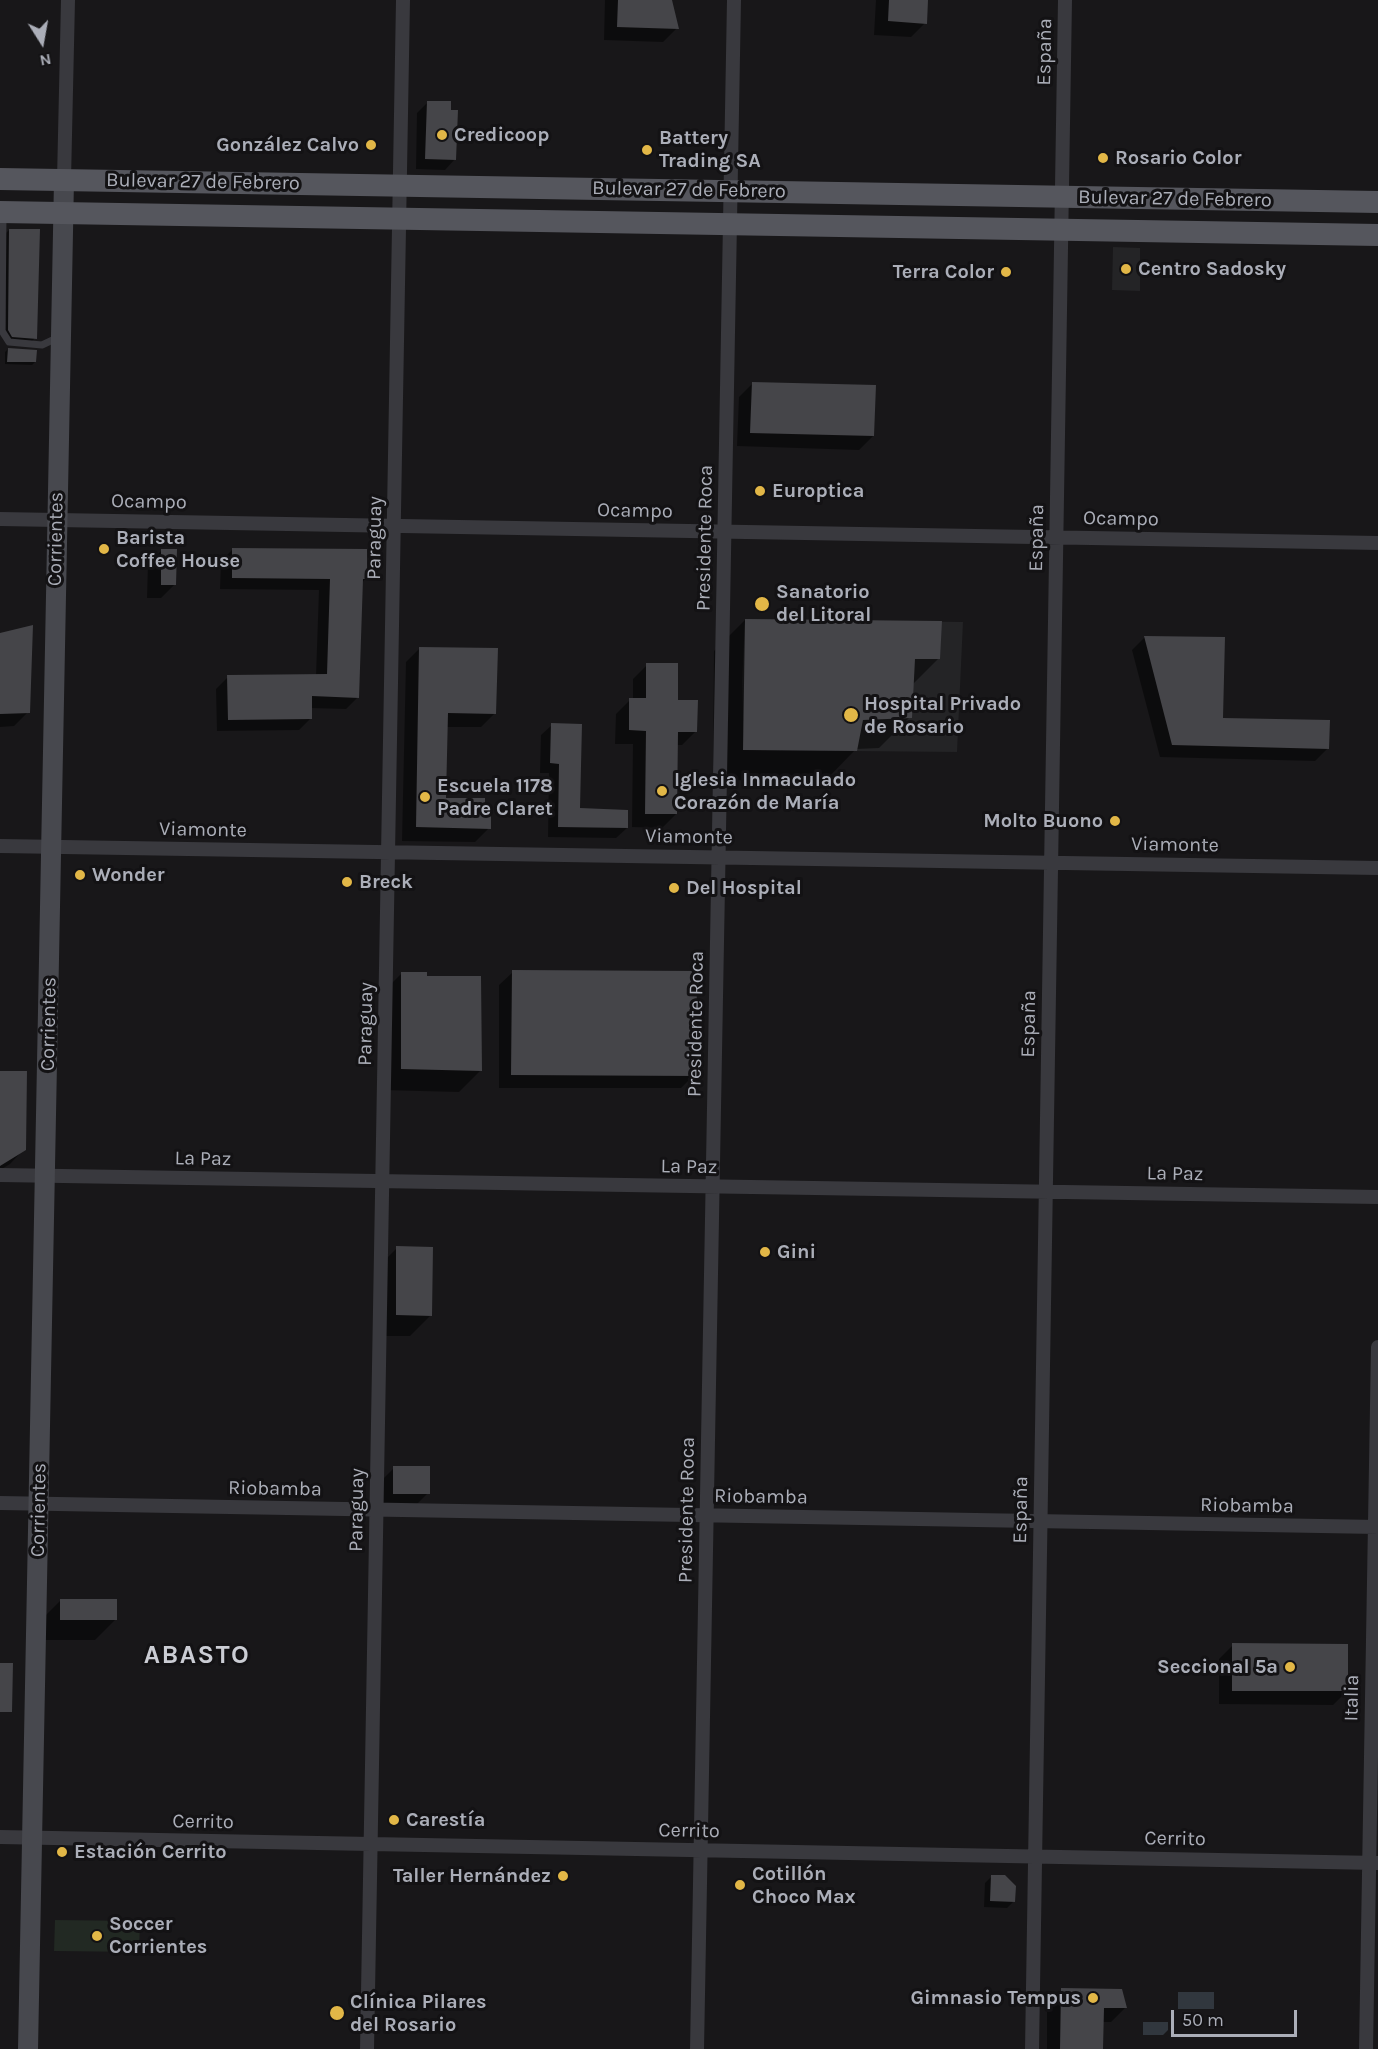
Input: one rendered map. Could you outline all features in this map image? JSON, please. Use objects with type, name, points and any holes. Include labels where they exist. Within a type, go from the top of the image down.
[{"type":"main road","name":"Bulevar 27 de Febrero","points":[[0,179],[1378,202]]},
{"type":"main road","name":"Corrientes","points":[[28,2049],[64,180]]},
{"type":"main road","name":"Bulevar 27 de Febrero","points":[[2,212],[1378,235]]},
{"type":"street","name":"Corrientes","points":[[64,180],[68,0]]},
{"type":"street","name":"Paraguay","points":[[367,2049],[403,0]]},
{"type":"street","name":"Presidente Roca","points":[[697,2049],[734,0]]},
{"type":"street","name":"España","points":[[1032,2049],[1065,0]]},
{"type":"street","name":"Ocampo","points":[[0,519],[1378,543]]},
{"type":"street","name":"Viamonte","points":[[0,846],[1378,868]]},
{"type":"street","name":"La Paz","points":[[0,1175],[1378,1197]]},
{"type":"street","name":"Italia","points":[[1366,2049],[1374,1863],[1378,1347]]},
{"type":"street","name":"Riobamba","points":[[0,1503],[1376,1527]]},
{"type":"street","name":"Cerrito","points":[[0,1838],[1374,1863]]},
{"type":"lane","points":[[2,212],[2,331],[9,342],[42,345],[61,337]]},
{"type":"shaded area","name":"Centro Sadosky","points":[[1113,247],[1140,248],[1140,291],[1112,290]]},
{"type":"shaded area","name":"Hospital Privado de Rosario","points":[[745,619],[963,622],[957,752],[744,750],[742,681]]},
{"type":"shaded area","name":"Soccer Corrientes","points":[[55,1920],[140,1921],[139,1952],[54,1951]]},
{"type":"shaded area","points":[[1178,1992],[1214,1992],[1214,2009],[1178,2009]]},
{"type":"shaded area","points":[[1143,2022],[1168,2022],[1168,2030],[1163,2035],[1143,2035]]},
{"type":"building","points":[[618,0],[672,0],[679,29],[617,27]]},
{"type":"building","points":[[889,0],[928,0],[927,24],[888,21]]},
{"type":"building","name":"Credicoop","points":[[427,101],[451,101],[451,110],[458,110],[456,160],[425,159]]},
{"type":"building","points":[[9,229],[40,229],[37,339],[12,337],[8,330]]},
{"type":"building","points":[[8,348],[37,350],[36,362],[7,362]]},
{"type":"building","points":[[752,382],[876,385],[874,436],[750,433]]},
{"type":"building","points":[[232,548],[367,549],[367,579],[363,579],[359,698],[312,696],[312,719],[228,720],[227,675],[327,674],[330,579],[232,578]]},
{"type":"building","points":[[161,549],[177,549],[176,585],[161,585]]},
{"type":"building","name":"Hospital Privado de Rosario","points":[[745,619],[942,621],[940,659],[915,659],[912,718],[863,720],[857,751],[743,750]]},
{"type":"building","points":[[33,625],[30,713],[0,714],[0,633]]},
{"type":"building","points":[[1144,636],[1225,637],[1223,718],[1330,720],[1329,749],[1172,745]]},
{"type":"building","points":[[419,647],[498,648],[496,714],[448,713],[446,798],[485,798],[485,805],[491,805],[491,829],[416,827]]},
{"type":"building","points":[[646,663],[678,663],[678,700],[698,700],[697,732],[678,732],[677,814],[645,814],[646,731],[629,730],[629,698],[646,698]]},
{"type":"building","points":[[551,723],[582,724],[580,808],[628,810],[628,828],[558,827],[559,764],[550,763]]},
{"type":"building","points":[[512,970],[697,971],[696,1076],[511,1075]]},
{"type":"building","points":[[401,972],[427,972],[427,976],[481,976],[482,1071],[401,1069]]},
{"type":"building","points":[[0,1071],[27,1071],[26,1150],[0,1166]]},
{"type":"building","points":[[396,1246],[433,1247],[432,1316],[396,1315]]},
{"type":"building","points":[[393,1466],[430,1466],[430,1494],[393,1494]]},
{"type":"building","points":[[60,1599],[117,1599],[117,1620],[60,1620]]},
{"type":"building","name":"Seccional 5ª","points":[[1232,1643],[1348,1644],[1348,1691],[1232,1691]]},
{"type":"building","points":[[0,1663],[13,1663],[12,1712],[0,1712]]},
{"type":"building","points":[[991,1875],[1005,1875],[1016,1886],[1015,1902],[990,1901]]},
{"type":"building","points":[[1061,1988],[1122,1989],[1127,2008],[1104,2008],[1103,2049],[1060,2049]]},
{"type":"place","name":"Credicoop","points":[[442,135]]},
{"type":"place","name":"González Calvo","points":[[371,145]]},
{"type":"place","name":"Battery Trading SA","points":[[647,150]]},
{"type":"place","name":"Rosario Color","points":[[1103,158]]},
{"type":"place","name":"Centro Sadosky","points":[[1126,269]]},
{"type":"place","name":"Terra Color","points":[[1006,272]]},
{"type":"place","name":"Europtica","points":[[760,491]]},
{"type":"place","name":"Barista Coffee House","points":[[104,549]]},
{"type":"place","name":"Sanatorio del Litoral","points":[[762,604]]},
{"type":"place","name":"Hospital Privado de Rosario","points":[[851,715]]},
{"type":"place","name":"Iglesia Inmaculado Corazón de María","points":[[662,791]]},
{"type":"place","name":"Escuela 1178 Padre Claret","points":[[425,797]]},
{"type":"place","name":"Molto Buono","points":[[1115,821]]},
{"type":"place","name":"Wonder","points":[[80,875]]},
{"type":"place","name":"Breck","points":[[347,882]]},
{"type":"place","name":"Del Hospital","points":[[674,888]]},
{"type":"place","name":"Gini","points":[[765,1252]]},
{"type":"place","name":"Seccional 5ª","points":[[1290,1667]]},
{"type":"place","name":"Carestía","points":[[394,1820]]},
{"type":"place","name":"Estación Cerrito","points":[[62,1852]]},
{"type":"place","name":"Taller Hernández","points":[[563,1876]]},
{"type":"place","name":"Cotillón Choco Max","points":[[740,1885]]},
{"type":"place","name":"Soccer Corrientes","points":[[97,1936]]},
{"type":"place","name":"Gimnasio Tempus","points":[[1093,1998]]},
{"type":"place","name":"Clínica Pilares del Rosario","points":[[337,2013]]},
{"type":"district","name":"ABASTO","points":[[197,1656]]}]
